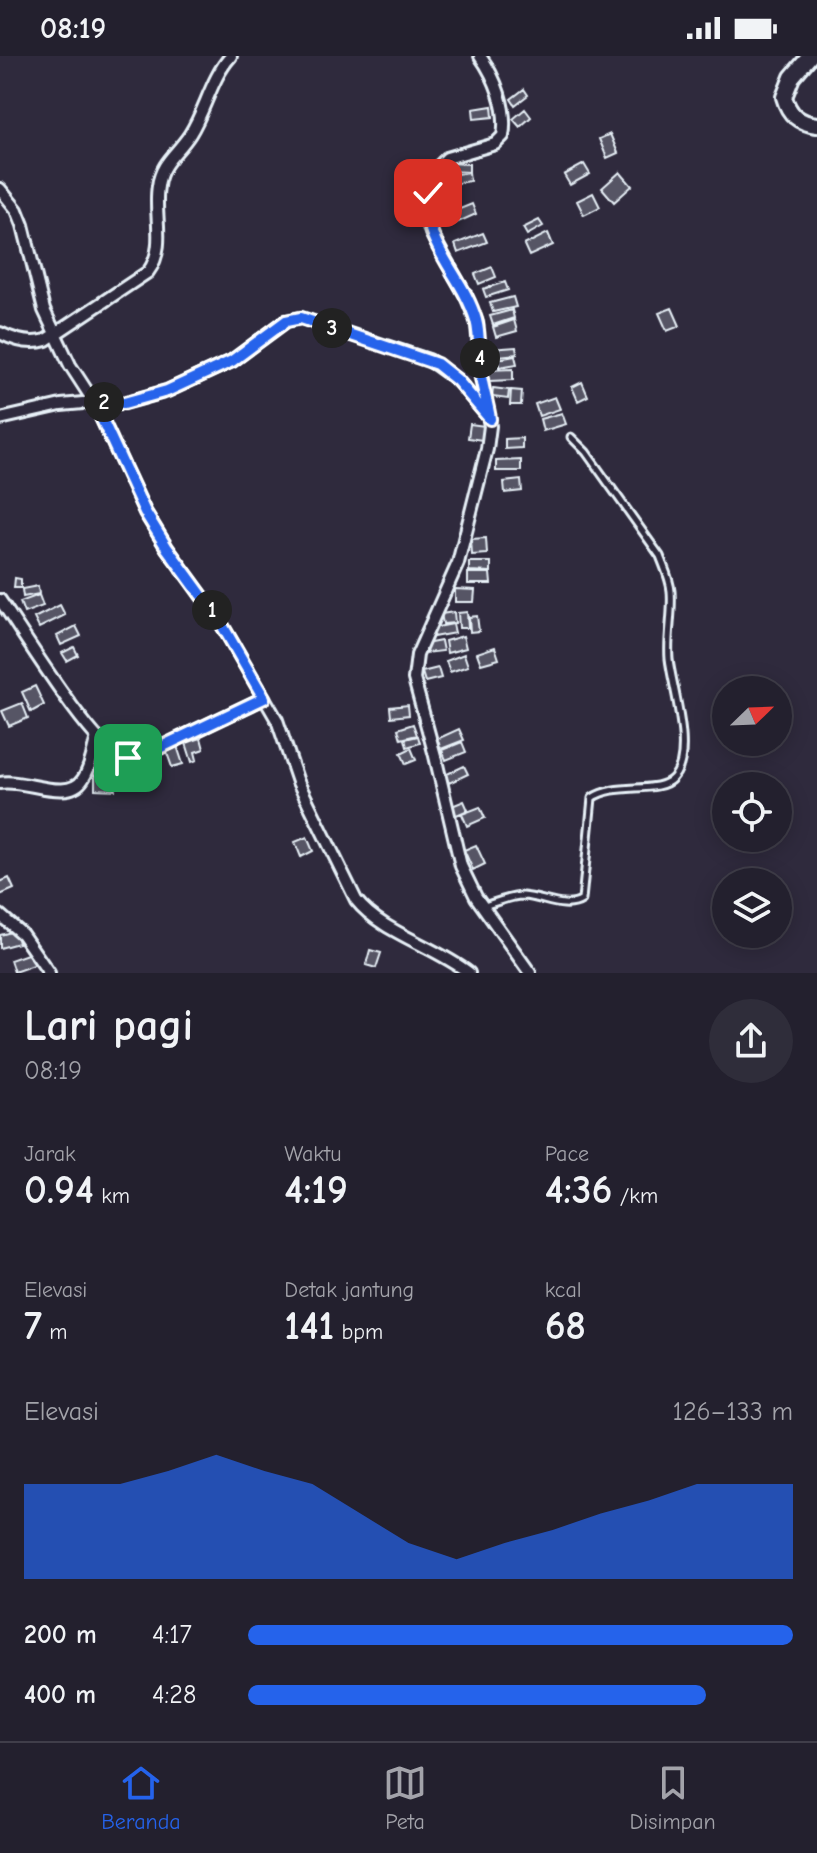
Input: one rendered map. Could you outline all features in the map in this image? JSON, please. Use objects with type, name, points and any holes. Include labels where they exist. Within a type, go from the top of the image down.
[{"type":"main road","points":[[810,56],[792,77],[784,97],[796,118],[802,123],[817,125]]},
{"type":"street","points":[[0,333],[20,341],[38,342],[137,280],[153,264],[158,243],[158,185],[164,164],[189,136],[216,77],[231,56]]},
{"type":"street","points":[[480,56],[495,83],[504,123],[503,136],[495,144],[456,154],[442,163],[434,175],[426,207],[431,233],[466,296],[477,323],[481,376],[490,419],[487,449],[458,563],[414,665],[415,690],[435,756],[456,853],[467,881],[530,973]]},
{"type":"street","points":[[0,189],[17,210],[23,225],[37,287],[70,365],[94,402],[145,512],[218,618],[277,720],[303,793],[356,900],[363,910],[380,921],[469,973]]},
{"type":"street","points":[[0,419],[61,405],[124,403],[167,391],[232,361],[286,321],[301,318],[437,364],[457,380],[490,419]]},
{"type":"street","points":[[0,600],[97,737],[122,759],[155,750],[264,698]]},
{"type":"street","points":[[0,783],[31,784],[59,791],[72,788],[83,781],[97,737]]},
{"type":"street","points":[[0,915],[22,934],[49,973]]},
{"type":"lane","points":[[483,907],[523,896],[571,905],[582,900],[592,798],[611,790],[640,786],[655,788],[665,784],[675,777],[680,760],[682,727],[669,659],[671,592],[668,575],[660,556],[586,452],[571,437]]},
{"type":"building","points":[[524,89],[528,95],[515,105],[511,99]]},
{"type":"building","points":[[492,106],[493,117],[474,119],[473,109]]},
{"type":"building","points":[[525,109],[531,117],[520,127],[513,119]]},
{"type":"building","points":[[610,134],[618,153],[607,158],[599,139]]},
{"type":"building","points":[[449,163],[469,164],[469,172],[449,171]]},
{"type":"building","points":[[584,164],[590,174],[570,185],[564,175]]},
{"type":"building","points":[[469,172],[470,181],[446,185],[444,176]]},
{"type":"building","points":[[620,172],[632,186],[614,202],[602,188]]},
{"type":"building","points":[[452,187],[455,198],[441,202],[438,191]]},
{"type":"building","points":[[593,193],[600,207],[584,215],[577,201]]},
{"type":"building","points":[[472,204],[476,214],[445,228],[440,217]]},
{"type":"building","points":[[539,220],[543,226],[527,235],[523,228]]},
{"type":"building","points":[[483,233],[487,242],[458,253],[455,244]]},
{"type":"building","points":[[548,233],[553,245],[529,256],[524,245]]},
{"type":"building","points":[[492,267],[496,277],[479,284],[475,274]]},
{"type":"building","points":[[505,282],[508,290],[486,297],[483,289]]},
{"type":"building","points":[[513,297],[516,307],[493,312],[490,303]]},
{"type":"building","points":[[672,308],[680,326],[667,331],[659,313]]},
{"type":"building","points":[[512,310],[514,318],[493,325],[490,316]]},
{"type":"building","points":[[514,320],[517,331],[496,337],[493,327]]},
{"type":"building","points":[[516,347],[517,354],[490,357],[490,349]]},
{"type":"building","points":[[515,356],[517,364],[499,367],[498,359]]},
{"type":"building","points":[[513,369],[513,380],[489,381],[488,370]]},
{"type":"building","points":[[582,382],[588,396],[578,401],[572,387]]},
{"type":"building","points":[[493,388],[509,390],[508,399],[492,397]]},
{"type":"building","points":[[511,390],[522,391],[521,405],[510,405]]},
{"type":"building","points":[[555,397],[560,409],[539,416],[535,404]]},
{"type":"building","points":[[562,413],[566,424],[543,431],[540,419]]},
{"type":"building","points":[[470,424],[485,426],[482,440],[468,438]]},
{"type":"building","points":[[522,438],[522,448],[505,449],[505,439]]},
{"type":"building","points":[[521,460],[521,471],[496,471],[496,461]]},
{"type":"building","points":[[521,480],[522,491],[505,493],[504,482]]},
{"type":"building","points":[[486,538],[487,554],[472,555],[471,539]]},
{"type":"building","points":[[469,562],[491,562],[491,572],[469,571]]},
{"type":"building","points":[[468,573],[490,573],[491,584],[468,584]]},
{"type":"building","points":[[15,578],[21,579],[21,588],[14,588]]},
{"type":"building","points":[[38,586],[39,594],[23,597],[22,589]]},
{"type":"building","points":[[455,589],[475,590],[474,602],[455,602]]},
{"type":"building","points":[[39,595],[43,606],[24,613],[20,602]]},
{"type":"building","points":[[60,605],[65,615],[39,628],[34,618]]},
{"type":"building","points":[[454,612],[455,623],[443,624],[441,614]]},
{"type":"building","points":[[467,612],[468,628],[459,628],[458,613]]},
{"type":"building","points":[[477,616],[479,631],[470,632],[469,617]]},
{"type":"building","points":[[453,624],[455,633],[433,637],[432,628]]},
{"type":"building","points":[[76,626],[81,636],[61,645],[57,636]]},
{"type":"building","points":[[463,636],[466,648],[447,653],[445,641]]},
{"type":"building","points":[[441,641],[443,651],[426,653],[425,644]]},
{"type":"building","points":[[74,647],[78,655],[67,661],[62,653]]},
{"type":"building","points":[[495,647],[499,659],[481,664],[477,653]]},
{"type":"building","points":[[464,654],[468,666],[450,672],[446,661]]},
{"type":"building","points":[[438,668],[441,678],[425,682],[422,672]]},
{"type":"building","points":[[35,686],[44,705],[31,712],[22,692]]},
{"type":"building","points":[[22,703],[28,718],[9,726],[2,711]]},
{"type":"building","points":[[408,705],[409,715],[391,717],[390,707]]},
{"type":"building","points":[[413,724],[417,735],[401,739],[398,729]]},
{"type":"building","points":[[459,729],[464,740],[441,749],[437,739]]},
{"type":"building","points":[[418,736],[420,743],[407,747],[405,739]]},
{"type":"building","points":[[201,738],[204,749],[195,752],[197,760],[192,762],[186,743]]},
{"type":"building","points":[[462,742],[466,752],[446,760],[442,750]]},
{"type":"building","points":[[177,746],[183,764],[172,767],[166,750]]},
{"type":"building","points":[[411,748],[416,760],[406,764],[401,753]]},
{"type":"building","points":[[107,754],[110,769],[103,770],[100,756]]},
{"type":"building","points":[[464,766],[468,774],[449,783],[445,775]]},
{"type":"building","points":[[95,775],[115,776],[115,790],[95,789]]},
{"type":"building","points":[[464,801],[468,810],[452,817],[447,808]]},
{"type":"building","points":[[480,807],[485,818],[467,826],[462,814]]},
{"type":"building","points":[[307,837],[313,851],[301,857],[295,842]]},
{"type":"building","points":[[476,845],[485,864],[473,870],[464,850]]},
{"type":"building","points":[[9,878],[14,889],[0,895],[0,882]]},
{"type":"building","points":[[15,931],[18,943],[0,948],[0,935]]},
{"type":"building","points":[[370,950],[381,953],[376,968],[366,965]]},
{"type":"building","points":[[33,952],[37,964],[14,972],[10,960]]},
{"type":"route","points":[[128,758],[155,750],[264,698],[218,618],[145,512],[94,402],[124,403],[167,391],[232,361],[277,326],[301,318],[437,364],[457,380],[490,419],[481,376],[477,323],[466,296],[431,233],[426,218],[428,193]]}]
